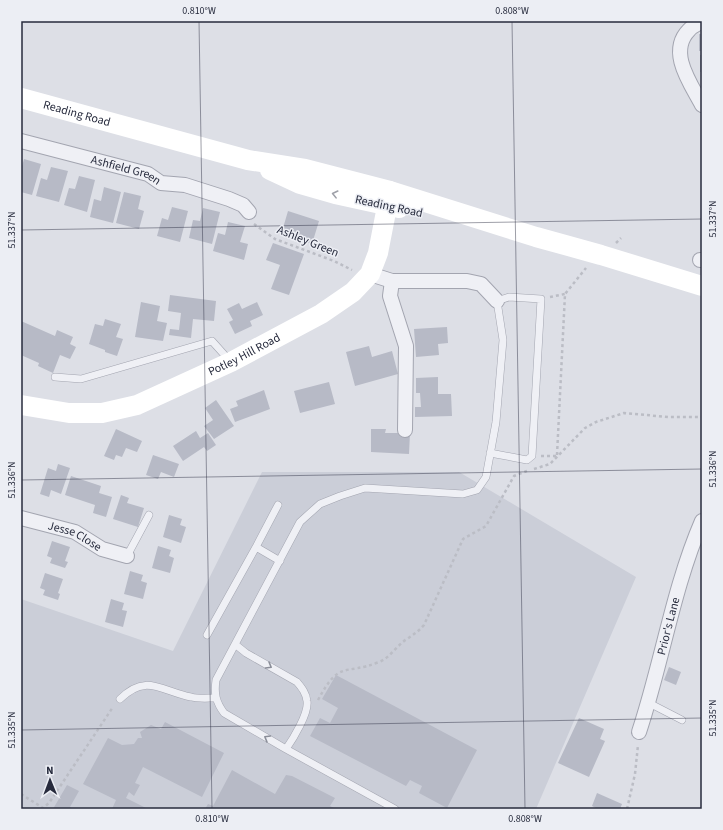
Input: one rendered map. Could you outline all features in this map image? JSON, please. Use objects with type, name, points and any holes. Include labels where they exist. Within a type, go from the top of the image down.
[{"type":"main road","name":"Reading Road","points":[[21,98],[248,160],[305,169],[388,198],[601,255],[702,286]]},
{"type":"main road","name":"Potley Hill Road","points":[[21,405],[70,413],[102,413],[137,405],[231,362],[321,314],[353,292],[370,274],[378,253],[388,198]]},
{"type":"street","points":[[702,21],[688,30],[679,49],[682,65],[702,105]]},
{"type":"street","name":"Ashfield Green","points":[[21,141],[148,174],[160,183],[185,185],[214,194],[243,205],[249,212]]},
{"type":"street","points":[[370,274],[392,282],[467,281],[481,284],[497,301]]},
{"type":"street","points":[[392,282],[390,296],[406,346],[404,430]]},
{"type":"street","name":"Jesse Close","points":[[21,518],[75,532],[102,549],[127,556]]},
{"type":"street","name":"Prior's Lane","points":[[639,732],[684,570],[702,522]]},
{"type":"lane","points":[[395,809],[224,713],[218,704],[214,692],[216,680],[236,645],[300,522],[320,504],[365,488],[463,494],[477,490],[486,477],[490,453],[496,422],[503,340],[497,301],[509,297],[541,299],[532,456],[527,460],[490,453]]},
{"type":"lane","points":[[55,377],[81,379],[212,341],[231,362]]},
{"type":"lane","points":[[207,635],[278,505]]},
{"type":"lane","points":[[127,556],[149,515]]},
{"type":"lane","points":[[256,547],[280,561]]},
{"type":"lane","points":[[236,645],[246,653],[297,682],[304,689],[308,702],[305,715],[293,740],[286,749]]},
{"type":"lane","points":[[120,699],[130,689],[143,686],[155,686],[192,698],[216,698]]},
{"type":"lane","points":[[648,703],[682,720]]},
{"type":"path","name":"Ashley Green","points":[[249,212],[256,226],[275,239],[334,261],[349,270],[370,274]]},
{"type":"path","points":[[556,456],[565,294],[581,275]]},
{"type":"path","points":[[541,299],[565,294]]},
{"type":"path","points":[[306,698],[316,704],[332,678],[338,672],[381,662],[407,639],[417,634],[424,625],[463,539],[486,526],[514,476],[550,464],[556,456],[586,428],[596,422],[624,413],[668,417],[702,417]]},
{"type":"path","points":[[21,794],[44,808],[49,803],[98,727],[120,699]]},
{"type":"path","points":[[627,809],[635,774],[639,732]]},
{"type":"shaded area","points":[[262,472],[459,472],[636,577],[536,809],[21,809],[21,599],[173,651]]},
{"type":"building","points":[[699,34],[702,34],[702,51],[699,51]]},
{"type":"building","points":[[700,55],[702,55],[702,72],[700,72]]},
{"type":"building","points":[[24,159],[41,164],[32,195],[21,192],[21,170]]},
{"type":"building","points":[[51,167],[68,171],[59,202],[36,196],[41,178],[47,180]]},
{"type":"building","points":[[79,176],[95,180],[87,212],[64,205],[69,188],[75,189]]},
{"type":"building","points":[[104,187],[121,192],[113,223],[90,217],[94,199],[101,201]]},
{"type":"building","points":[[124,192],[141,196],[138,209],[144,211],[139,229],[116,223]]},
{"type":"building","points":[[172,207],[188,211],[180,242],[157,236],[162,218],[168,220]]},
{"type":"building","points":[[203,208],[220,212],[212,244],[189,238],[193,220],[200,221]]},
{"type":"building","points":[[288,211],[319,221],[312,244],[294,238],[296,232],[283,228]]},
{"type":"building","points":[[228,222],[245,226],[240,242],[248,244],[244,260],[213,251],[218,233],[225,235]]},
{"type":"building","points":[[273,243],[304,254],[289,295],[271,289],[280,265],[266,260]]},
{"type":"building","points":[[170,295],[216,301],[214,321],[193,319],[191,338],[169,335],[170,329],[179,330],[181,313],[168,311]]},
{"type":"building","points":[[141,302],[160,306],[157,321],[167,323],[163,341],[135,337]]},
{"type":"building","points":[[257,302],[263,315],[250,321],[252,326],[235,334],[229,322],[233,320],[227,309],[239,303],[242,309]]},
{"type":"building","points":[[105,319],[121,324],[116,337],[123,339],[117,356],[89,344],[95,324],[103,326]]},
{"type":"building","points":[[21,321],[55,336],[57,330],[73,337],[70,344],[76,347],[70,359],[60,355],[53,373],[38,366],[39,363],[21,355]]},
{"type":"building","points":[[447,327],[448,343],[438,344],[439,355],[416,357],[414,329]]},
{"type":"building","points":[[369,346],[372,357],[392,351],[398,374],[355,386],[346,352]]},
{"type":"building","points":[[438,377],[438,394],[451,394],[452,416],[415,417],[415,407],[421,407],[420,393],[416,393],[416,378]]},
{"type":"building","points":[[329,382],[335,404],[300,413],[294,391]]},
{"type":"building","points":[[264,390],[270,409],[235,422],[230,409],[238,406],[236,401]]},
{"type":"building","points":[[216,400],[234,426],[214,439],[204,426],[213,420],[205,408]]},
{"type":"building","points":[[116,429],[142,441],[137,452],[126,448],[122,457],[116,455],[114,460],[104,456]]},
{"type":"building","points":[[371,429],[386,429],[385,433],[410,433],[409,454],[371,452]]},
{"type":"building","points":[[196,431],[200,438],[208,433],[216,445],[207,451],[204,447],[183,461],[173,446]]},
{"type":"building","points":[[153,455],[179,464],[174,477],[161,472],[158,479],[146,475]]},
{"type":"building","points":[[58,464],[70,468],[61,494],[51,490],[49,497],[40,494],[48,468],[56,471]]},
{"type":"building","points":[[71,476],[101,486],[99,493],[112,497],[106,517],[93,513],[95,505],[65,495]]},
{"type":"building","points":[[121,495],[129,498],[127,503],[144,508],[138,527],[113,519]]},
{"type":"building","points":[[169,515],[182,519],[180,525],[186,527],[181,543],[163,537]]},
{"type":"building","points":[[52,541],[70,547],[65,561],[68,562],[65,568],[50,563],[52,558],[47,556]]},
{"type":"building","points":[[158,546],[171,550],[169,556],[174,558],[170,573],[152,568]]},
{"type":"building","points":[[130,571],[143,575],[141,581],[147,583],[143,599],[124,594]]},
{"type":"building","points":[[45,573],[63,579],[58,593],[60,594],[58,600],[43,595],[45,590],[40,588]]},
{"type":"building","points":[[111,599],[124,603],[122,610],[127,611],[123,627],[105,622]]},
{"type":"building","points":[[669,667],[681,672],[676,685],[664,680]]},
{"type":"building","points":[[336,675],[477,750],[447,808],[419,793],[422,786],[410,780],[406,786],[310,736],[320,718],[330,723],[338,708],[322,699]]},
{"type":"building","points":[[579,718],[604,729],[600,739],[605,741],[589,777],[558,763]]},
{"type":"building","points":[[165,722],[224,753],[202,797],[143,767],[135,783],[140,785],[134,796],[129,792],[126,798],[148,809],[112,809],[116,800],[83,784],[108,738],[122,745],[134,744],[138,738],[142,738],[140,732],[151,725],[161,729]]},
{"type":"building","points":[[232,770],[275,794],[286,775],[292,776],[335,798],[330,806],[336,809],[205,809],[208,804],[213,806]]},
{"type":"building","points":[[67,785],[79,791],[70,807],[73,809],[53,809]]},
{"type":"building","points":[[597,793],[622,804],[620,809],[598,809],[592,806]]}]
